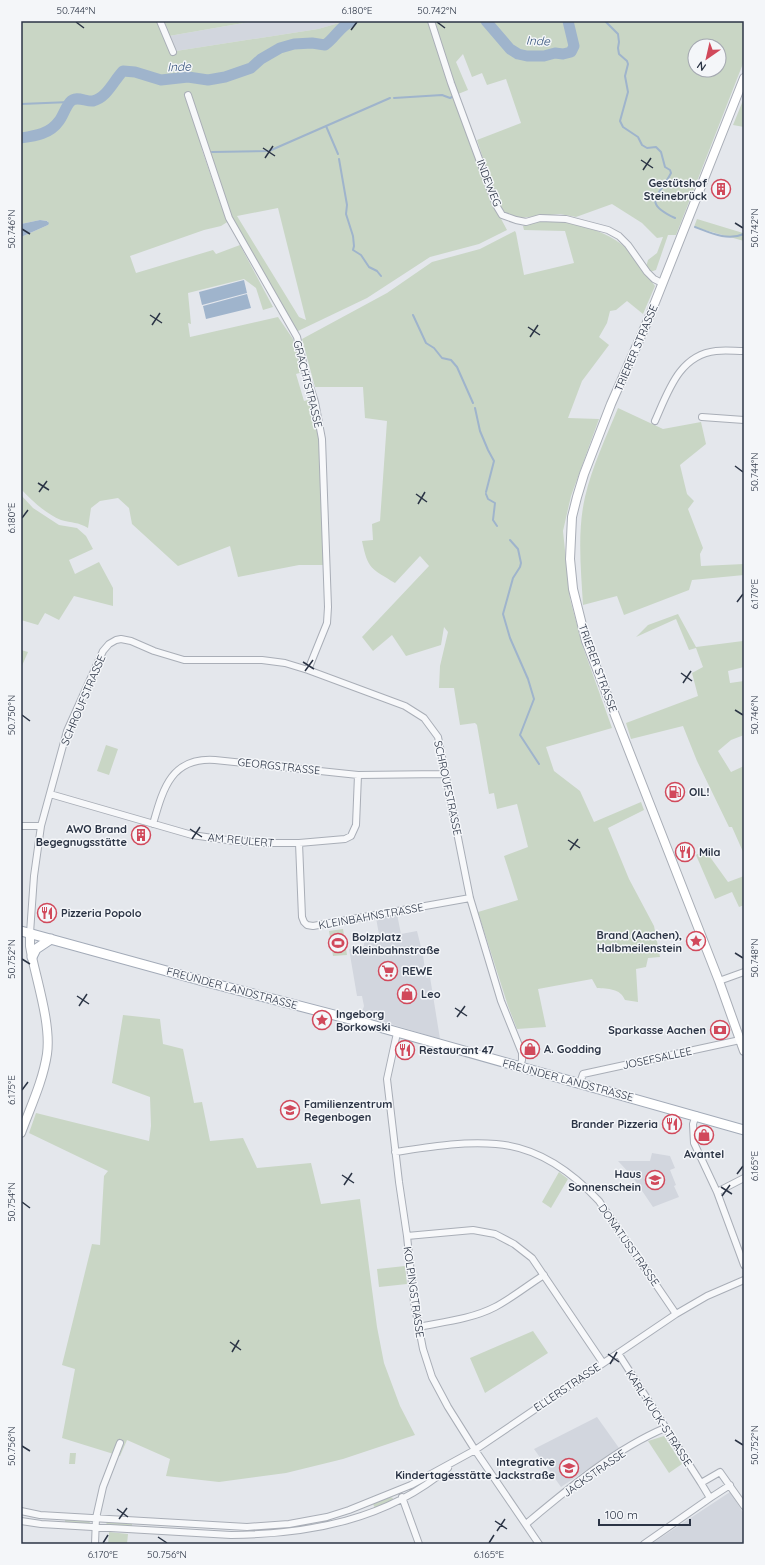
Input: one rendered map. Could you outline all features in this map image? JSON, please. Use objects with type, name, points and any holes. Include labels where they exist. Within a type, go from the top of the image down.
[{"type":"main road","name":"TRIERER STRASSE","points":[[744,78],[584,474],[572,516],[570,559],[573,589],[586,641],[742,1040],[744,1051]]},
{"type":"main road","name":"FREUNDER LANDSTRASSE","points":[[21,931],[580,1083],[744,1130]]},
{"type":"main road","points":[[21,1133],[44,1070],[47,1053],[46,1030],[30,946],[30,933]]},
{"type":"main road","points":[[32,957],[36,948],[51,939]]},
{"type":"street","points":[[160,21],[173,52]]},
{"type":"street","name":"INDEWEG","points":[[431,21],[451,83],[496,204],[502,215],[526,222],[540,218],[566,219],[608,230],[619,236],[628,245],[647,272],[654,279],[662,283]]},
{"type":"street","name":"GRACHTSTRASSE","points":[[188,94],[229,218],[297,337],[318,416],[322,439],[328,607],[327,623],[308,670]]},
{"type":"street","points":[[655,421],[675,378],[689,361],[699,355],[716,351],[744,351]]},
{"type":"street","points":[[702,417],[744,420]]},
{"type":"street","name":"SCHROUFSTRASSE","points":[[30,933],[34,876],[41,826],[68,731],[104,651],[109,644],[116,640],[131,641],[154,651],[184,660],[262,660],[285,663],[392,700],[416,712],[431,726],[438,737],[444,774],[453,811],[470,898],[498,995],[522,1053],[520,1067]]},
{"type":"street","name":"GEORGSTRASSE","points":[[153,824],[159,802],[170,778],[179,768],[199,760],[358,774],[444,774]]},
{"type":"street","name":"AM REULERT","points":[[50,794],[192,835],[234,841],[299,844],[345,839],[351,836],[356,825],[358,774]]},
{"type":"street","points":[[21,826],[41,826]]},
{"type":"street","name":"KLEINBAHNSTRASSE","points":[[299,844],[302,917],[307,925],[313,926],[470,898]]},
{"type":"street","points":[[719,981],[744,972]]},
{"type":"street","name":"KOLPINGSTRASSE","points":[[397,1033],[387,1079],[395,1152],[407,1236],[412,1291],[423,1349],[432,1377],[448,1407],[475,1450],[539,1544]]},
{"type":"street","name":"JOSEFSALLEE","points":[[580,1083],[583,1074],[742,1040]]},
{"type":"street","points":[[696,1115],[693,1124],[694,1143],[717,1192],[744,1265]]},
{"type":"street","name":"DONATUSSTRASSE","points":[[395,1152],[455,1144],[497,1144],[532,1153],[560,1167],[586,1188],[599,1201],[676,1314]]},
{"type":"street","points":[[717,1192],[744,1178]]},
{"type":"street","points":[[407,1236],[473,1230],[494,1234],[522,1249],[532,1258],[603,1363]]},
{"type":"street","points":[[418,1327],[456,1319],[495,1307],[544,1275]]},
{"type":"street","name":"ELLERSTRASSE","points":[[460,1458],[475,1450],[676,1314],[708,1296],[744,1280]]},
{"type":"street","name":"KARL-KUCK-STRASSE","points":[[618,1353],[710,1498]]},
{"type":"street","name":"JACKSTRASSE","points":[[526,1524],[584,1477],[648,1436],[665,1428]]},
{"type":"street","points":[[95,1544],[96,1518],[103,1487],[120,1443]]},
{"type":"street","points":[[21,1511],[40,1515],[247,1526],[289,1524],[327,1517],[362,1506],[399,1490],[460,1458]]},
{"type":"street","points":[[21,1521],[41,1524],[231,1535],[264,1535],[291,1532],[330,1525],[367,1514],[403,1499],[420,1490],[460,1458]]},
{"type":"street","points":[[701,1483],[720,1472],[744,1506]]},
{"type":"street","points":[[644,1544],[730,1485]]},
{"type":"street","points":[[399,1490],[419,1544]]},
{"type":"street","points":[[263,1526],[264,1535]]},
{"type":"shaded area","points":[[255,21],[346,21],[318,29],[176,51],[169,36]]},
{"type":"shaded area","points":[[397,914],[401,934],[417,931],[423,955],[426,978],[430,977],[440,1039],[361,1015],[364,1006],[362,996],[357,996],[349,949],[364,946],[364,943],[380,940],[376,918]]},
{"type":"shaded area","name":"Haus Sonnenschein","points":[[652,1153],[670,1156],[675,1168],[670,1170],[676,1185],[674,1186],[679,1197],[653,1207],[632,1176],[618,1161],[650,1161]]},
{"type":"shaded area","name":"Integrative Kindertagesstätte Jackstraße","points":[[597,1417],[619,1448],[561,1487],[534,1449]]},
{"type":"shaded area","points":[[730,1492],[744,1514],[744,1544],[651,1544]]},
{"type":"green space","points":[[21,21],[255,21],[169,36],[176,51],[318,29],[346,21],[744,21],[744,61],[676,235],[668,235],[656,270],[650,272],[646,267],[648,260],[657,253],[663,237],[657,238],[642,223],[612,204],[576,217],[560,214],[519,218],[505,213],[497,201],[477,140],[521,123],[506,79],[487,85],[482,73],[472,77],[463,54],[456,62],[468,90],[458,94],[464,120],[499,215],[507,230],[479,244],[430,257],[367,298],[296,332],[232,219],[221,226],[204,230],[130,256],[136,273],[213,250],[216,254],[240,245],[273,307],[263,310],[256,288],[244,279],[188,293],[191,324],[188,323],[190,337],[278,317],[293,339],[303,372],[296,374],[304,401],[312,399],[321,439],[325,565],[299,565],[238,577],[230,546],[178,566],[132,524],[129,508],[118,498],[100,501],[91,508],[88,528],[61,520],[50,514],[34,502],[21,489],[21,237],[48,225],[48,221],[40,220],[21,224]],"holes":[[[199,123],[226,206],[222,208],[202,150]],[[278,208],[306,320],[299,317],[237,216]]]},
{"type":"green space","points":[[744,98],[744,127],[733,125]]},
{"type":"green space","points":[[541,219],[564,222],[588,228],[611,237],[621,243],[629,251],[655,286],[643,314],[627,301],[616,310],[610,311],[607,323],[599,337],[609,345],[582,381],[568,418],[599,419],[571,496],[563,531],[570,599],[583,647],[612,728],[546,747],[554,771],[580,791],[594,822],[641,802],[644,810],[608,828],[629,879],[654,926],[660,957],[648,958],[646,967],[636,969],[638,1002],[625,1000],[617,991],[597,988],[592,979],[538,989],[546,1027],[517,1029],[508,1006],[478,912],[518,900],[504,856],[528,847],[517,804],[497,809],[494,793],[489,794],[477,725],[475,723],[460,725],[454,688],[439,688],[440,666],[448,632],[444,627],[441,645],[406,656],[392,635],[373,651],[362,637],[429,566],[420,556],[395,583],[376,571],[366,558],[362,541],[373,540],[372,524],[380,521],[387,421],[365,418],[363,387],[315,387],[302,339],[387,293],[432,262],[480,249],[515,231],[524,275],[574,263],[565,231],[524,230],[523,226]]},
{"type":"green space","points":[[697,219],[743,233],[744,231],[744,241],[694,227]]},
{"type":"green space","points":[[618,408],[663,429],[701,422],[706,444],[680,465],[687,494],[694,501],[688,509],[703,548],[700,554],[701,566],[744,564],[744,575],[692,580],[689,590],[624,615],[617,596],[583,605],[580,537],[585,497],[591,475]]},
{"type":"green space","points":[[21,495],[33,508],[59,525],[77,528],[86,536],[93,549],[69,560],[75,574],[99,562],[113,588],[113,606],[74,596],[59,620],[45,613],[38,625],[21,620]]},
{"type":"green space","points":[[678,614],[696,647],[743,641],[744,667],[728,671],[730,683],[744,681],[744,735],[731,740],[718,751],[731,772],[744,766],[744,854],[732,827],[729,827],[697,761],[683,726],[631,739],[626,723],[698,696],[692,673],[703,667],[696,648],[689,650],[676,619],[636,637],[648,625]]},
{"type":"green space","points":[[21,650],[28,652],[21,668]]},
{"type":"green space","points":[[106,745],[118,749],[109,775],[97,771]]},
{"type":"green space","points":[[705,850],[728,882],[744,876],[744,905],[739,907],[732,892],[715,899],[696,855]]},
{"type":"green space","name":"Bolzplatz Kleinbahnstraße","points":[[343,929],[347,955],[333,956],[329,931]]},
{"type":"green space","points":[[123,1015],[160,1019],[163,1044],[183,1049],[194,1103],[202,1102],[210,1141],[243,1138],[257,1168],[311,1163],[321,1204],[360,1199],[377,1327],[384,1363],[400,1406],[415,1435],[343,1459],[286,1473],[219,1482],[166,1476],[170,1459],[127,1440],[120,1456],[62,1438],[75,1369],[62,1365],[92,1244],[100,1245],[104,1176],[108,1171],[29,1133],[36,1113],[149,1141],[151,1126],[150,1097],[112,1083]]},
{"type":"green space","points":[[559,1172],[568,1179],[551,1208],[542,1202]]},
{"type":"green space","points":[[405,1266],[407,1284],[379,1287],[377,1269]]},
{"type":"green space","points":[[533,1331],[548,1353],[485,1393],[470,1358]]},
{"type":"green space","points":[[664,1436],[682,1464],[669,1473],[648,1441]]},
{"type":"green space","points":[[70,1453],[76,1453],[75,1464],[69,1464]]},
{"type":"green space","points":[[390,1497],[393,1498],[392,1501],[375,1508],[373,1504]]},
{"type":"green space","points":[[65,1518],[90,1522],[89,1524],[65,1523]]},
{"type":"green space","points":[[106,1522],[132,1523],[132,1527],[107,1525]]},
{"type":"green space","points":[[109,1532],[128,1534],[127,1544],[108,1544]]},
{"type":"water","points":[[40,220],[47,221],[49,223],[48,225],[21,237],[21,224]]},
{"type":"water","points":[[244,280],[247,293],[202,305],[199,292]]},
{"type":"water","points":[[247,294],[251,308],[206,319],[203,306]]},
{"type":"waterway","name":"Inde","points":[[21,138],[47,132],[59,121],[68,104],[72,100],[78,99],[93,101],[98,99],[106,93],[123,71],[135,72],[161,80],[188,77],[208,80],[225,77],[251,68],[261,59],[280,48],[294,44],[312,43],[325,45],[345,25],[352,21]]},
{"type":"waterway","name":"Inde","points":[[486,21],[510,49],[518,54],[527,56],[544,56],[555,53],[563,54],[571,52],[574,46],[568,21]]},
{"type":"waterway","points":[[605,21],[618,34],[619,54],[627,61],[628,64],[625,76],[628,92],[620,121],[623,127],[638,137],[642,145],[647,148],[656,147],[661,152],[665,167],[670,170],[671,173],[658,194],[656,203],[658,208],[675,218]]},
{"type":"waterway","points":[[394,98],[442,95],[450,98],[454,96]]},
{"type":"waterway","points":[[212,152],[269,151],[390,98]]},
{"type":"waterway","points":[[21,104],[70,102]]},
{"type":"waterway","points":[[326,126],[338,154]]},
{"type":"waterway","points":[[339,159],[347,205],[346,214],[353,236],[353,250],[361,255],[369,267],[377,271],[381,276]]},
{"type":"waterway","points":[[695,227],[713,234],[731,237],[744,234]]},
{"type":"waterway","points":[[413,315],[426,343],[434,348],[442,358],[451,360],[457,367],[473,403]]},
{"type":"waterway","points":[[475,408],[480,431],[494,461],[486,492]]},
{"type":"waterway","points":[[486,494],[488,499],[495,503],[493,520],[497,526]]},
{"type":"waterway","points":[[510,540],[518,549],[521,563],[513,578],[503,614],[510,638],[528,679],[534,699],[520,735],[539,764]]},
{"type":"place","name":"Gestütshof Steinebrück","points":[[721,189]]},
{"type":"place","name":"OIL!","points":[[675,792]]},
{"type":"place","name":"AWO Brand Begegnugsstätte","points":[[141,835]]},
{"type":"place","name":"Mila","points":[[685,852]]},
{"type":"place","name":"Pizzeria Popolo","points":[[47,913]]},
{"type":"place","name":"Brand (Aachen), Halbmeilenstein","points":[[696,941]]},
{"type":"place","name":"Bolzplatz Kleinbahnstraße","points":[[338,943]]},
{"type":"place","name":"REWE","points":[[388,971]]},
{"type":"place","name":"Leo","points":[[407,994]]},
{"type":"place","name":"Ingeborg Borkowski","points":[[322,1020]]},
{"type":"place","name":"Sparkasse Aachen","points":[[720,1030]]},
{"type":"place","name":"A. Godding","points":[[530,1049]]},
{"type":"place","name":"Restaurant 47","points":[[405,1050]]},
{"type":"place","name":"Familienzentrum Regenbogen","points":[[290,1110]]},
{"type":"place","name":"Brander Pizzeria","points":[[672,1124]]},
{"type":"place","name":"Avantel","points":[[704,1135]]},
{"type":"place","name":"Haus Sonnenschein","points":[[655,1180]]},
{"type":"place","name":"Integrative Kindertagesstätte Jackstraße","points":[[569,1468]]}]
